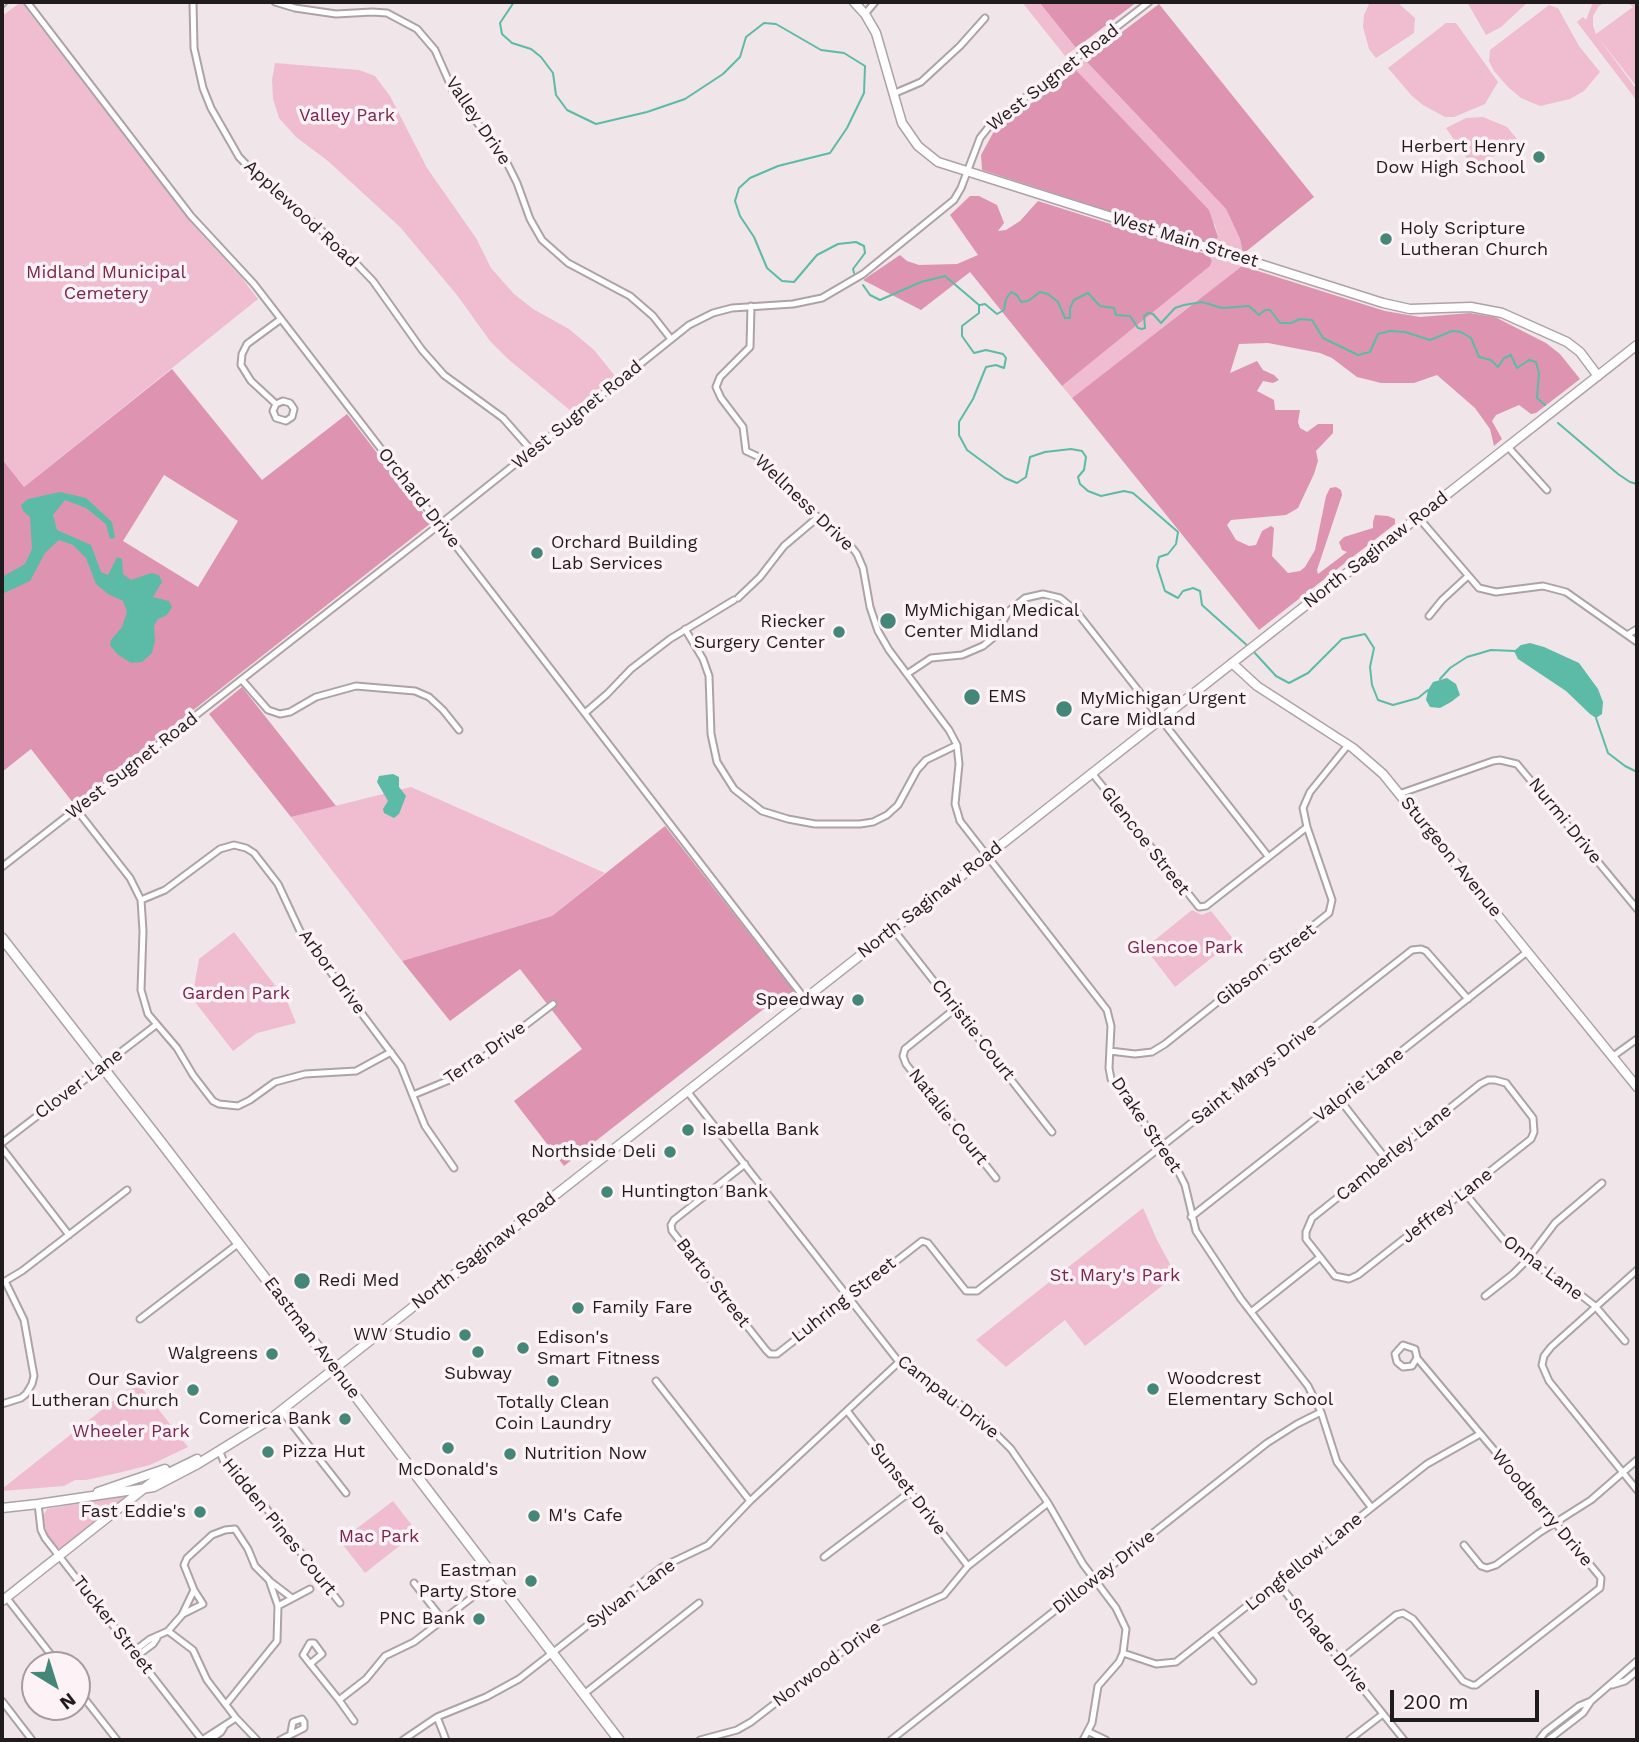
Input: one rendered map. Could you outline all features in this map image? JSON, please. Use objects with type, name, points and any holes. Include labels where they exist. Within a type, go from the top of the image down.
[{"type":"main road","name":"West Main Street","points":[[854,2],[876,33],[902,123],[918,146],[938,162],[1383,303],[1410,309],[1471,307],[1502,313],[1567,342],[1580,352],[1598,376]]},
{"type":"main road","name":"North Saginaw Road","points":[[2,1508],[142,1490],[164,1482],[245,1436],[1637,345]]},
{"type":"main road","name":"Sturgeon Avenue","points":[[1232,663],[1257,686],[1373,762],[1637,1087]]},
{"type":"main road","name":"Eastman Avenue","points":[[2,938],[619,1740]]},
{"type":"main road","name":"North Saginaw Road","points":[[89,1496],[219,1450]]},
{"type":"main road","points":[[4,1599],[142,1490]]},
{"type":"street","name":"Orchard Drive","points":[[27,2],[191,216],[254,284],[805,999]]},
{"type":"street","name":"Applewood Road","points":[[193,2],[194,48],[203,88],[211,108],[239,157],[268,187],[349,256],[373,281],[422,350],[444,374],[503,418],[532,451]]},
{"type":"street","name":"Valley Drive","points":[[275,2],[326,13],[387,13],[417,29],[435,50],[454,93],[504,157],[530,219],[542,240],[568,263],[630,296],[653,316],[671,339]]},
{"type":"street","points":[[865,14],[875,2]]},
{"type":"street","name":"West Sugnet Road","points":[[2,867],[439,525],[689,325],[713,313],[732,308],[810,301],[849,284],[954,200],[980,138],[991,124],[1149,2]]},
{"type":"street","points":[[893,94],[921,82],[961,46],[985,18]]},
{"type":"street","name":"Wellness Drive","points":[[751,306],[750,347],[747,353],[720,377],[716,387],[718,394],[743,427],[746,451],[761,458],[796,500],[846,540],[857,554],[863,568],[874,623],[885,644],[949,730],[957,745]]},
{"type":"street","points":[[276,404],[244,373],[242,354],[247,344],[281,319]]},
{"type":"street","points":[[1508,447],[1547,490]]},
{"type":"street","points":[[1418,517],[1483,590],[1496,592],[1543,586],[1566,592],[1637,642]]},
{"type":"street","points":[[585,713],[631,669],[685,629],[736,599],[760,577],[784,546],[817,518]]},
{"type":"street","points":[[1429,616],[1468,576]]},
{"type":"street","points":[[907,674],[932,658],[962,655],[977,649],[993,636],[1018,602],[1031,596],[1050,595],[1060,598],[1076,611],[1268,856],[1307,827]]},
{"type":"street","points":[[685,629],[703,659],[709,677],[712,745],[720,769],[734,789],[762,811],[803,822],[873,822],[887,816],[898,806],[917,770],[926,760],[957,745],[957,813],[964,828],[986,856]]},
{"type":"street","points":[[1628,635],[1637,629]]},
{"type":"street","points":[[242,680],[268,710],[280,714],[290,712],[316,697],[356,686],[415,691],[429,697],[459,730]]},
{"type":"street","name":"Gibson Street","points":[[1110,1051],[1135,1054],[1152,1052],[1323,920],[1332,907],[1332,900],[1303,808],[1305,801],[1348,745]]},
{"type":"street","name":"Nurmi Drive","points":[[1399,794],[1493,761],[1517,764],[1637,909]]},
{"type":"street","name":"Glencoe Street","points":[[1092,773],[1199,907],[1206,906],[1268,856]]},
{"type":"street","points":[[76,809],[130,878],[141,900],[141,990],[148,1014],[177,1048],[213,1101],[237,1106],[275,1082],[305,1074],[356,1072],[391,1052]]},
{"type":"street","name":"Arbor Drive","points":[[141,900],[165,890],[220,849],[233,845],[254,853],[278,884],[300,931],[401,1066],[429,1133],[454,1168]]},
{"type":"street","name":"Drake Street","points":[[986,856],[1107,1010],[1111,1026],[1111,1079],[1180,1174],[1191,1217],[1200,1238],[1251,1312],[1308,1386],[1321,1412],[1337,1462],[1371,1507]]},
{"type":"street","name":"Christie Court","points":[[893,929],[1052,1132]]},
{"type":"street","name":"Saint Marys Drive","points":[[922,1241],[928,1243],[966,1290],[971,1293],[982,1288],[1412,950],[1426,951],[1468,999]]},
{"type":"street","name":"Valorie Lane","points":[[1191,1217],[1527,952]]},
{"type":"street","name":"Terra Drive","points":[[413,1095],[443,1084],[466,1071],[554,1004]]},
{"type":"street","name":"Natalie Court","points":[[956,1008],[905,1049],[903,1056],[906,1064],[996,1178]]},
{"type":"street","name":"Clover Lane","points":[[2,1143],[156,1025]]},
{"type":"street","points":[[1612,1057],[1637,1039]]},
{"type":"street","name":"Camberley Lane","points":[[1320,1258],[1306,1239],[1312,1218],[1480,1084],[1488,1080],[1501,1080],[1514,1092]]},
{"type":"street","name":"Campau Drive","points":[[687,1091],[900,1362],[980,1418],[995,1431],[1026,1469],[1083,1563],[1122,1618],[1126,1629],[1123,1653]]},
{"type":"street","name":"Jeffrey Lane","points":[[1320,1258],[1335,1276],[1349,1279],[1358,1275],[1520,1148],[1534,1132],[1533,1118],[1514,1092]]},
{"type":"street","points":[[1340,1100],[1386,1159]]},
{"type":"street","points":[[2,1148],[69,1235]]},
{"type":"street","name":"Barto Street","points":[[745,1164],[671,1225],[672,1231],[766,1350]]},
{"type":"street","points":[[1485,1296],[1527,1260],[1555,1223],[1602,1183]]},
{"type":"street","points":[[2,1404],[21,1398],[28,1391],[34,1376],[24,1320],[4,1282],[127,1190]]},
{"type":"street","name":"Onna Lane","points":[[1464,1192],[1502,1238],[1527,1260],[1595,1306],[1625,1341]]},
{"type":"street","name":"Luhring Street","points":[[766,1350],[771,1354],[777,1353],[922,1241]]},
{"type":"street","points":[[140,1319],[239,1243]]},
{"type":"street","points":[[1251,1312],[1320,1258]]},
{"type":"street","points":[[1637,1270],[1551,1347],[1544,1356],[1542,1365],[1549,1381],[1637,1490]]},
{"type":"street","points":[[1407,1345],[1415,1349],[1417,1358],[1412,1366],[1403,1367],[1396,1362],[1395,1354],[1399,1347],[1407,1345]]},
{"type":"street","name":"Woodberry Drive","points":[[1340,1660],[1396,1615],[1403,1613],[1413,1619],[1463,1681],[1476,1685],[1597,1592],[1601,1583],[1597,1573],[1417,1358]]},
{"type":"street","name":"Sylvan Lane","points":[[403,1740],[437,1717],[500,1690],[662,1567],[708,1545],[750,1501],[900,1362]]},
{"type":"street","points":[[656,1381],[750,1501]]},
{"type":"street","points":[[281,1410],[346,1493]]},
{"type":"street","name":"Sunset Drive","points":[[848,1412],[968,1566]]},
{"type":"street","name":"Dilloway Drive","points":[[891,1740],[1267,1443],[1321,1412]]},
{"type":"street","name":"Longfellow Lane","points":[[1123,1653],[1166,1665],[1186,1655],[1427,1464],[1480,1434]]},
{"type":"street","name":"Hidden Pines Court","points":[[219,1450],[224,1462],[245,1490],[266,1508],[340,1603]]},
{"type":"street","points":[[1464,1545],[1481,1566],[1488,1568],[1496,1565],[1591,1500],[1637,1460]]},
{"type":"street","points":[[824,1557],[910,1492]]},
{"type":"street","name":"Norwood Drive","points":[[700,1740],[737,1730],[751,1722],[878,1624],[944,1595],[968,1566],[1048,1503]]},
{"type":"street","name":"Tucker Street","points":[[38,1504],[41,1531],[202,1740]]},
{"type":"street","points":[[182,1615],[203,1604],[194,1590],[184,1564],[187,1558],[212,1535],[225,1530],[235,1529],[255,1566],[292,1598]]},
{"type":"street","points":[[338,1700],[366,1679],[385,1656],[414,1643],[496,1579]]},
{"type":"street","points":[[227,1703],[277,1642],[278,1606],[269,1580]]},
{"type":"street","points":[[414,1583],[443,1620]]},
{"type":"street","name":"Schade Drive","points":[[1278,1583],[1404,1740]]},
{"type":"street","points":[[278,1606],[310,1589]]},
{"type":"street","points":[[135,1654],[150,1639],[168,1631],[182,1615],[194,1590]]},
{"type":"street","points":[[4,1599],[47,1651]]},
{"type":"street","points":[[584,1694],[699,1604]]},
{"type":"street","points":[[168,1631],[193,1650],[207,1680],[257,1740]]},
{"type":"street","points":[[1214,1633],[1253,1681]]},
{"type":"street","points":[[1083,1740],[1088,1732],[1098,1686],[1119,1662],[1123,1653]]},
{"type":"street","points":[[1548,1740],[1583,1713],[1620,1674],[1637,1661]]},
{"type":"street","points":[[310,1664],[354,1721]]},
{"type":"street","points":[[1612,1685],[1625,1681],[1637,1671]]},
{"type":"street","points":[[2,1701],[32,1740]]},
{"type":"street","points":[[1539,1740],[1545,1732],[1579,1706],[1591,1702]]},
{"type":"street","points":[[91,1707],[117,1740]]},
{"type":"street","points":[[1349,1740],[1383,1714]]},
{"type":"street","points":[[437,1717],[446,1740]]},
{"type":"street","points":[[211,1740],[236,1718]]},
{"type":"street","points":[[202,1740],[218,1727],[224,1727]]},
{"type":"street","points":[[279,1740],[291,1732]]},
{"type":"street","points":[[1088,1732],[1106,1740]]},
{"type":"green space","name":"Midland Municipal Cemetery","points":[[21,2],[193,225],[258,299],[24,487],[2,459],[2,16]]},
{"type":"green space","points":[[1022,2],[1039,2],[1076,48],[1065,56]]},
{"type":"green space","points":[[1370,2],[1397,2],[1415,18],[1414,33],[1376,58],[1369,49],[1363,27],[1364,15]]},
{"type":"green space","points":[[1467,2],[1528,2],[1501,27],[1486,35]]},
{"type":"green space","points":[[1593,2],[1605,2],[1593,16],[1596,34],[1633,7],[1627,2],[1637,2],[1637,87],[1597,36],[1637,90],[1637,101],[1577,22],[1583,17],[1586,20]]},
{"type":"green space","points":[[1549,5],[1558,8],[1579,46],[1600,72],[1584,91],[1570,99],[1540,106],[1521,98],[1508,87],[1489,61],[1490,50]]},
{"type":"green space","points":[[1446,23],[1456,23],[1498,82],[1485,104],[1454,117],[1445,117],[1423,105],[1388,68]]},
{"type":"green space","points":[[1085,60],[1226,209],[1240,239],[1243,254],[1215,245],[1218,237],[1215,225],[1075,69]]},
{"type":"green space","name":"Valley Park","points":[[275,63],[359,70],[375,76],[390,96],[427,168],[476,238],[491,268],[514,294],[533,309],[569,329],[594,350],[615,376],[571,411],[508,359],[490,341],[457,295],[400,227],[328,161],[296,137],[279,118],[273,99]]},
{"type":"green space","points":[[1483,117],[1507,127],[1517,139],[1479,167],[1472,166],[1446,128],[1466,118]]},
{"type":"green space","points":[[1209,255],[1242,266],[1072,398],[1062,386],[1210,266],[1212,261]]},
{"type":"green space","points":[[411,787],[605,873],[552,916],[402,961],[291,817]]},
{"type":"green space","name":"Glencoe Park","points":[[1192,910],[1202,915],[1211,911],[1234,940],[1175,987],[1145,948]]},
{"type":"green space","name":"Garden Park","points":[[234,932],[287,1001],[296,1023],[257,1033],[233,1051],[192,998],[199,959]]},
{"type":"green space","name":"St. Mary's Park","points":[[1143,1208],[1176,1275],[1085,1346],[1065,1320],[1006,1367],[976,1340]]},
{"type":"green space","name":"Wheeler Park","points":[[137,1382],[188,1447],[150,1465],[86,1480],[75,1480],[64,1486],[2,1491],[2,1489]]},
{"type":"green space","points":[[133,1494],[62,1548],[58,1548],[47,1534],[43,1516],[47,1509]]},
{"type":"green space","name":"Mac Park","points":[[393,1501],[417,1532],[365,1573],[340,1541]]},
{"type":"shaded area","points":[[1039,2],[1137,2],[1076,48]]},
{"type":"shaded area","points":[[1159,4],[1314,197],[1243,254],[1240,239],[1226,209],[1085,60]]},
{"type":"shaded area","points":[[1075,69],[1209,210],[1218,237],[1214,245],[982,170],[981,155],[993,133]]},
{"type":"shaded area","points":[[970,196],[979,196],[997,205],[1004,223],[998,231],[1006,230],[1020,221],[1038,201],[1209,255],[1212,261],[1210,266],[1062,386],[970,272],[921,310],[863,280],[900,255],[919,265],[957,264],[978,255],[950,215]]},
{"type":"shaded area","points":[[1242,266],[1385,311],[1420,317],[1470,313],[1495,317],[1546,343],[1560,354],[1580,379],[1536,413],[1531,414],[1519,405],[1496,415],[1492,421],[1502,439],[1494,446],[1490,429],[1475,408],[1437,375],[1414,383],[1381,383],[1357,377],[1332,358],[1320,353],[1268,343],[1239,344],[1230,373],[1257,361],[1263,370],[1279,380],[1273,383],[1263,381],[1257,391],[1274,400],[1275,410],[1300,410],[1300,428],[1307,432],[1318,424],[1333,424],[1333,433],[1316,451],[1318,461],[1314,474],[1298,508],[1286,515],[1231,520],[1227,525],[1236,540],[1249,546],[1256,545],[1262,531],[1271,526],[1274,528],[1272,556],[1288,573],[1300,571],[1315,550],[1326,496],[1330,488],[1336,487],[1341,490],[1342,495],[1317,570],[1318,574],[1347,552],[1342,550],[1339,542],[1344,537],[1373,528],[1375,515],[1395,519],[1395,524],[1259,630],[1072,398]]},
{"type":"shaded area","points":[[172,369],[262,480],[347,414],[431,523],[74,804],[31,749],[2,772],[2,459],[24,487]],"holes":[[[164,475],[238,521],[198,587],[123,541]]]},
{"type":"shaded area","points":[[60,492],[86,498],[112,522],[115,538],[110,539],[106,524],[86,508],[65,500],[53,515],[57,530],[91,545],[101,572],[108,575],[117,557],[122,559],[123,574],[131,580],[151,573],[159,575],[162,582],[153,597],[169,601],[172,607],[154,626],[155,641],[152,653],[142,662],[131,663],[117,654],[110,645],[122,627],[127,612],[123,601],[96,584],[86,558],[73,545],[59,540],[45,553],[30,581],[2,594],[2,577],[25,564],[32,549],[30,517],[21,505],[28,499]]},
{"type":"shaded area","points":[[1530,643],[1579,663],[1598,689],[1603,702],[1602,714],[1596,718],[1566,691],[1518,659],[1514,651],[1521,645]]},
{"type":"shaded area","points":[[1447,678],[1456,684],[1460,695],[1440,708],[1430,707],[1426,700],[1428,690],[1433,682]]},
{"type":"shaded area","points":[[242,687],[336,806],[291,817],[209,714]]},
{"type":"shaded area","points":[[393,774],[399,777],[399,787],[406,796],[399,814],[394,818],[384,813],[383,809],[388,801],[377,782],[379,776]]},
{"type":"shaded area","points":[[665,826],[794,991],[765,1008],[564,1166],[514,1101],[582,1049],[520,969],[450,1021],[402,961],[552,916]]},
{"type":"waterway","points":[[514,2],[500,23],[502,34],[512,43],[531,49],[541,57],[553,73],[556,95],[567,110],[596,124],[647,112],[685,99],[723,74],[740,57],[746,37],[764,23],[776,24],[821,50],[844,53],[865,66],[864,93],[847,128],[830,153],[778,166],[750,178],[739,188],[735,201],[767,268],[782,281],[794,282],[817,255],[838,244],[856,242],[864,246],[865,253],[853,269],[854,273]]},
{"type":"waterway","points":[[863,285],[870,295],[880,300],[921,282],[945,276],[979,305],[979,313],[962,326],[962,336],[974,353],[986,350],[1003,354],[1006,358],[1004,368],[996,365],[986,367],[973,399],[959,422],[959,435],[967,450],[1005,478],[1017,483],[1026,477],[1030,457],[1045,452],[1071,449],[1082,451],[1086,457],[1084,470],[1078,477],[1080,484],[1088,491],[1101,496],[1124,491],[1133,493],[1178,532],[1176,544],[1168,554],[1159,557],[1157,566],[1165,591],[1178,598],[1183,591],[1193,588],[1200,591],[1202,605],[1249,647]]},
{"type":"waterway","points":[[980,305],[985,304],[997,314],[1004,310],[1006,299],[1011,292],[1017,295],[1021,302],[1028,301],[1040,292],[1048,294],[1058,302],[1065,318],[1070,318],[1070,308],[1074,300],[1088,293],[1100,306],[1114,308],[1116,315],[1130,316],[1138,328],[1142,329],[1145,328],[1144,316],[1148,313],[1153,314],[1161,323],[1175,308],[1184,305],[1202,302],[1222,308],[1249,306],[1259,315],[1270,310],[1280,323],[1291,323],[1300,319],[1312,320],[1323,338],[1358,355],[1370,352],[1378,334],[1390,331],[1405,332],[1430,340],[1452,331],[1461,332],[1471,338],[1479,357],[1491,360],[1498,367],[1504,358],[1511,355],[1517,368],[1529,360],[1536,362],[1539,373],[1537,398],[1545,405]]},
{"type":"waterway","points":[[1558,423],[1618,474],[1637,484]]},
{"type":"waterway","points":[[1253,651],[1276,676],[1289,683],[1308,673],[1342,639],[1365,634],[1374,648],[1370,667],[1372,685],[1378,700],[1393,705],[1418,698],[1428,690]]},
{"type":"waterway","points":[[1440,679],[1450,668],[1467,657],[1491,650],[1516,651]]},
{"type":"waterway","points":[[1596,718],[1608,753],[1637,772]]},
{"type":"place","name":"Herbert Henry Dow High School","points":[[1539,157]]},
{"type":"place","name":"Holy Scripture Lutheran Church","points":[[1386,239]]},
{"type":"place","name":"Orchard Building Lab Services","points":[[537,553]]},
{"type":"place","name":"MyMichigan Medical Center Midland","points":[[888,621]]},
{"type":"place","name":"Riecker Surgery Center","points":[[839,632]]},
{"type":"place","name":"EMS","points":[[972,697]]},
{"type":"place","name":"MyMichigan Urgent Care Midland","points":[[1064,709]]},
{"type":"place","name":"Speedway","points":[[858,1000]]},
{"type":"place","name":"Isabella Bank","points":[[688,1130]]},
{"type":"place","name":"Northside Deli","points":[[670,1152]]},
{"type":"place","name":"Huntington Bank","points":[[607,1192]]},
{"type":"place","name":"Redi Med","points":[[302,1281]]},
{"type":"place","name":"Family Fare","points":[[578,1308]]},
{"type":"place","name":"WW Studio","points":[[465,1335]]},
{"type":"place","name":"Edison's Smart Fitness","points":[[523,1348]]},
{"type":"place","name":"Subway","points":[[478,1352]]},
{"type":"place","name":"Walgreens","points":[[272,1354]]},
{"type":"place","name":"Totally Clean Coin Laundry","points":[[553,1381]]},
{"type":"place","name":"Woodcrest Elementary School","points":[[1153,1389]]},
{"type":"place","name":"Our Savior Lutheran Church","points":[[193,1390]]},
{"type":"place","name":"Comerica Bank","points":[[345,1419]]},
{"type":"place","name":"McDonald's","points":[[448,1448]]},
{"type":"place","name":"Pizza Hut","points":[[268,1452]]},
{"type":"place","name":"Nutrition Now","points":[[510,1454]]},
{"type":"place","name":"Fast Eddie's","points":[[200,1512]]},
{"type":"place","name":"M's Cafe","points":[[534,1516]]},
{"type":"place","name":"Eastman Party Store","points":[[531,1581]]},
{"type":"place","name":"PNC Bank","points":[[479,1619]]}]
